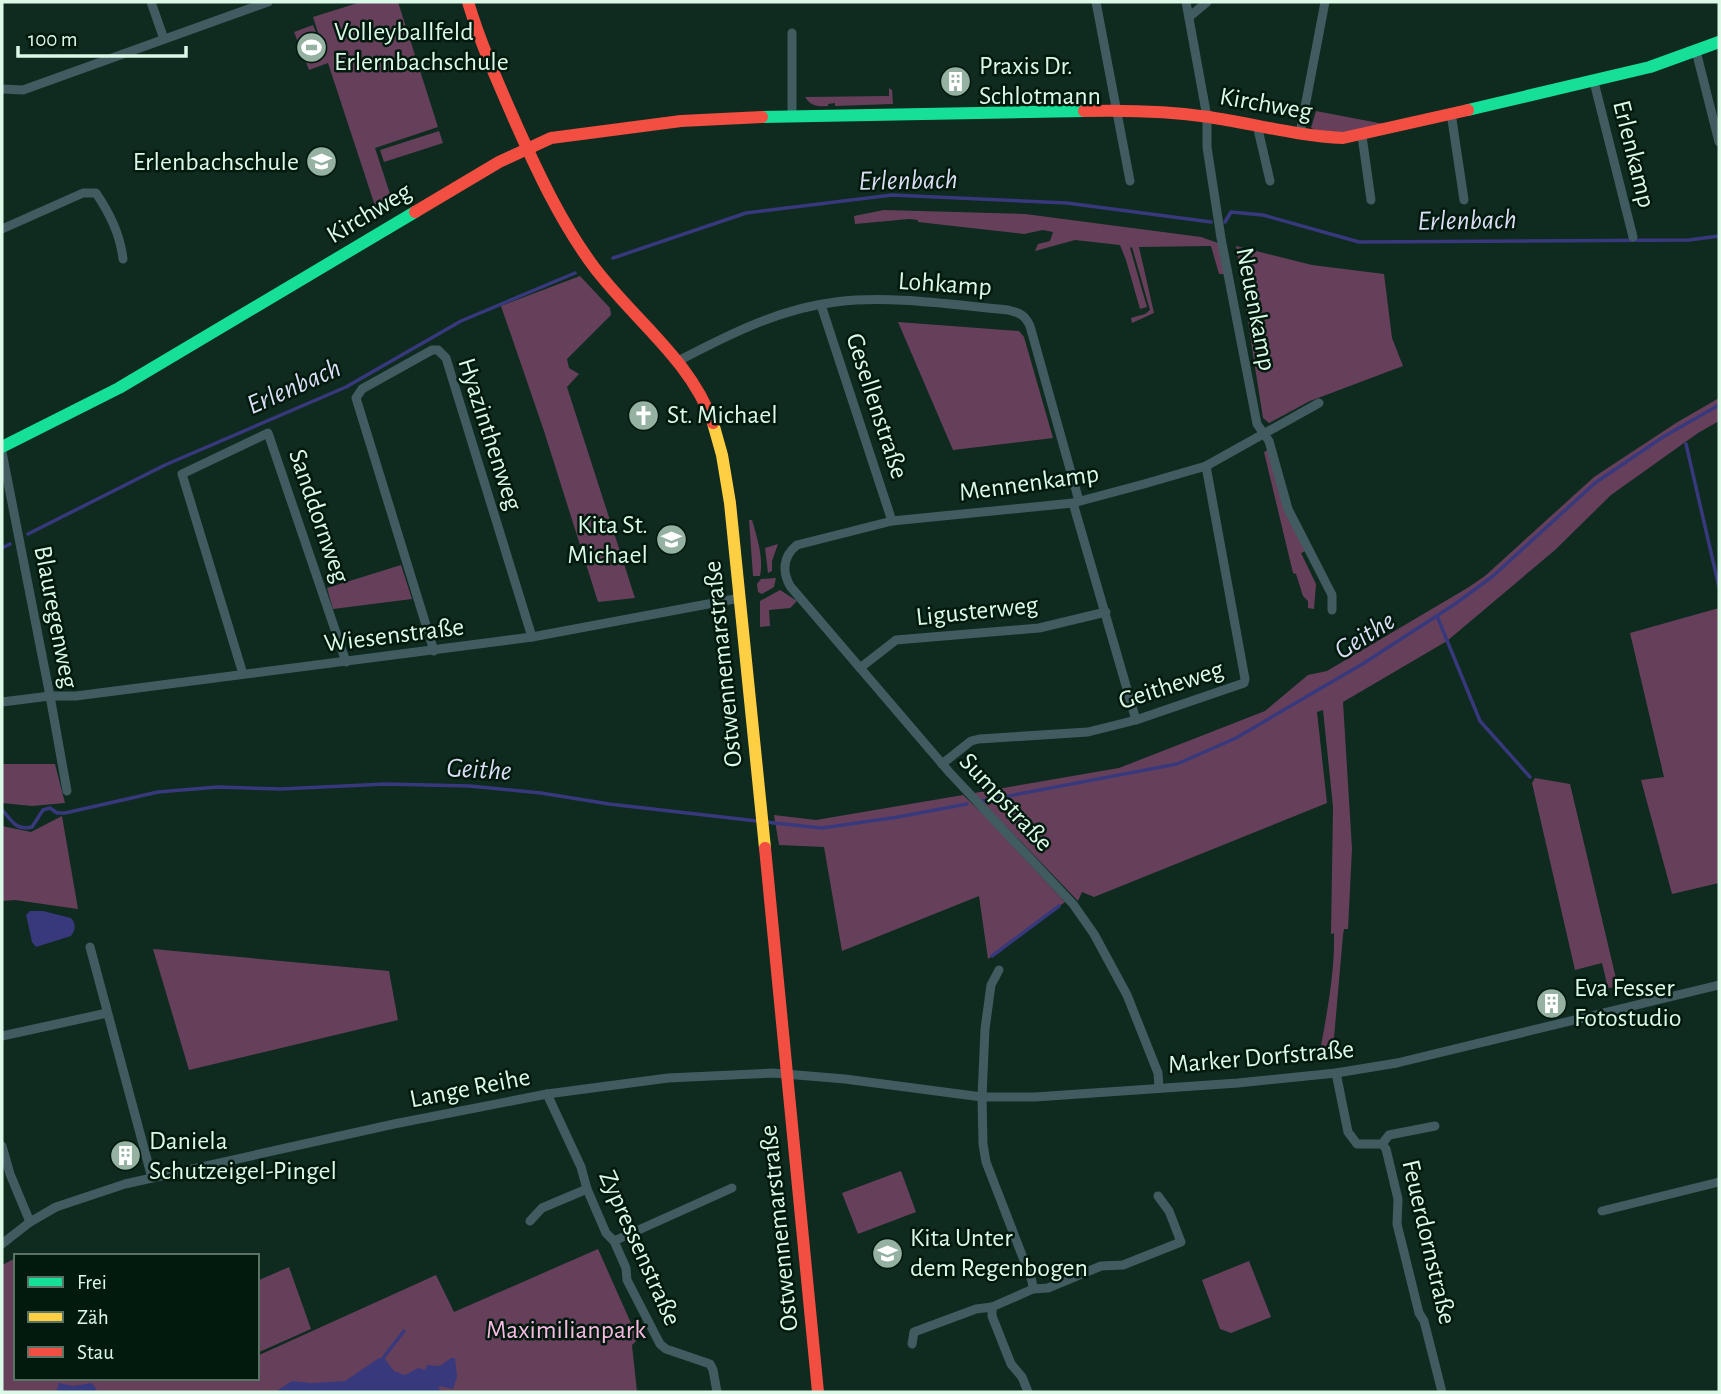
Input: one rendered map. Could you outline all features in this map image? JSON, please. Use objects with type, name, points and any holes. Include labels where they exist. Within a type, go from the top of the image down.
[{"type":"street","points":[[151,2],[164,39]]},
{"type":"street","points":[[2,89],[23,89],[268,2]]},
{"type":"street","name":"Ostwennemarstraße","points":[[468,2],[486,59],[556,209],[603,278],[680,360],[703,400],[716,436],[727,490],[740,598],[818,1392]]},
{"type":"street","points":[[1096,2],[1130,181]]},
{"type":"street","name":"Neuenkamp","points":[[1186,2],[1207,117],[1207,148],[1221,238],[1257,424],[1262,435],[1269,441],[1288,509],[1332,595],[1332,610]]},
{"type":"street","points":[[1189,17],[1207,2]]},
{"type":"street","points":[[1300,132],[1325,2]]},
{"type":"street","points":[[792,33],[792,116]]},
{"type":"street","name":"Kirchweg","points":[[2,450],[118,387],[499,162],[551,138],[681,121],[792,116],[1118,110],[1207,117],[1322,138],[1343,138],[1594,82],[1650,67],[1719,42]]},
{"type":"street","points":[[1696,51],[1719,142]]},
{"type":"street","name":"Erlenkamp","points":[[1594,82],[1633,237]]},
{"type":"street","points":[[1451,113],[1464,200]]},
{"type":"street","points":[[1257,125],[1270,181]]},
{"type":"street","points":[[1362,135],[1371,200]]},
{"type":"street","points":[[2,229],[83,193],[96,193],[121,241],[123,259]]},
{"type":"street","name":"Lohkamp","points":[[680,360],[736,332],[821,304],[854,300],[913,302],[1008,310],[1026,317],[1056,413],[1076,502],[1136,720]]},
{"type":"street","name":"Gesellenstraße","points":[[821,304],[892,521]]},
{"type":"street","name":"Hyazinthenweg","points":[[434,651],[356,398],[362,389],[432,350],[438,350],[446,358],[532,637]]},
{"type":"street","name":"Mennenkamp","points":[[785,569],[788,553],[797,545],[892,521],[1076,502],[1206,466],[1320,403]]},
{"type":"street","name":"Sanddornweg","points":[[243,674],[182,474],[268,433],[346,662]]},
{"type":"street","name":"Blauregenweg","points":[[2,450],[66,791]]},
{"type":"street","name":"Geitheweg","points":[[942,764],[971,741],[1088,732],[1136,720],[1244,683],[1206,466]]},
{"type":"street","name":"Sumpstraße","points":[[785,569],[790,586],[942,764],[1069,900],[1094,934],[1116,973],[1141,1028],[1158,1073],[1160,1087]]},
{"type":"street","name":"Wiesenstraße","points":[[2,702],[50,696],[76,696],[434,651],[532,637],[740,598]]},
{"type":"street","name":"Ligusterweg","points":[[860,667],[896,640],[1038,628],[1106,612]]},
{"type":"street","points":[[90,947],[152,1178]]},
{"type":"street","points":[[999,970],[991,985],[985,1028],[983,1144],[986,1162],[1033,1289]]},
{"type":"street","name":"Marker Dorfstraße","points":[[800,1076],[845,1079],[982,1097],[1022,1097],[1238,1083],[1336,1073],[1397,1063],[1719,985]]},
{"type":"street","points":[[2,1036],[107,1013]]},
{"type":"street","name":"Feuerdornstraße","points":[[1336,1073],[1352,1140],[1357,1144],[1382,1144]]},
{"type":"street","name":"Lange Reihe","points":[[2,1244],[30,1222],[69,1201],[152,1178],[394,1124],[547,1094],[668,1078],[786,1074],[800,1076]]},
{"type":"street","name":"Zypressenstraße","points":[[547,1094],[581,1167],[587,1189],[606,1233],[614,1241],[626,1268],[632,1292],[660,1344],[666,1349],[710,1364],[717,1392]]},
{"type":"street","name":"Feuerdornstraße","points":[[1382,1144],[1389,1135],[1435,1126]]},
{"type":"street","name":"Feuerdornstraße","points":[[1382,1144],[1389,1159],[1398,1199],[1397,1224],[1441,1392]]},
{"type":"street","points":[[2,1146],[10,1174],[30,1222]]},
{"type":"street","points":[[1602,1211],[1719,1182]]},
{"type":"street","points":[[614,1241],[732,1188]]},
{"type":"street","points":[[530,1221],[542,1208],[587,1189]]},
{"type":"street","points":[[912,1344],[914,1332],[976,1308],[992,1307],[1033,1289],[1048,1288],[1101,1266],[1123,1265],[1181,1242],[1169,1211],[1158,1196]]},
{"type":"street","points":[[992,1307],[992,1316],[1011,1364],[1022,1377],[1028,1392]]},
{"type":"green space","points":[[361,2],[398,2],[438,127],[375,148],[393,203],[376,209],[328,63],[309,70],[294,32],[313,25],[326,57],[313,17]]},
{"type":"green space","points":[[889,88],[892,90],[893,104],[835,106],[835,103],[821,106],[812,104],[805,97],[889,96]]},
{"type":"green space","points":[[1316,111],[1389,125],[1350,133],[1331,133],[1311,128]]},
{"type":"green space","points":[[439,131],[443,143],[384,162],[380,150]]},
{"type":"green space","points":[[884,210],[1025,214],[1201,237],[1218,243],[1226,274],[1219,274],[1211,246],[1139,247],[1154,313],[1132,323],[1131,318],[1150,310],[1132,247],[1130,248],[1147,307],[1140,309],[1120,245],[1075,240],[1035,251],[1038,244],[1050,241],[1053,232],[1043,230],[1024,234],[909,219],[855,224],[854,216]]},
{"type":"green space","points":[[1236,246],[1312,265],[1384,274],[1392,338],[1403,366],[1310,401],[1269,423],[1263,418]]},
{"type":"green space","points":[[580,276],[610,308],[611,315],[567,359],[569,368],[579,374],[567,387],[635,598],[598,602],[501,306]]},
{"type":"green space","points":[[898,322],[1019,331],[1024,337],[1053,438],[953,450]]},
{"type":"green space","points":[[1719,398],[1719,421],[1611,495],[1555,550],[1447,641],[1343,702],[1352,849],[1348,929],[1344,929],[1343,935],[1334,1038],[1324,1056],[1320,1051],[1332,977],[1334,933],[1331,934],[1333,807],[1323,710],[1317,712],[1327,803],[1094,897],[1082,892],[1078,901],[974,793],[1119,768],[1265,711],[1308,675],[1327,671],[1485,576],[1594,477]]},
{"type":"green space","points":[[1268,450],[1306,551],[1301,553],[1316,584],[1314,609],[1308,608],[1308,601],[1303,596],[1296,574],[1293,573],[1264,452]]},
{"type":"green space","points":[[749,520],[752,520],[759,548],[760,576],[753,576]]},
{"type":"green space","points":[[778,544],[772,561],[772,571],[768,573],[765,548]]},
{"type":"green space","points":[[401,565],[412,599],[333,609],[327,588]]},
{"type":"green space","points":[[776,578],[774,587],[762,594],[758,592],[757,584],[761,579]]},
{"type":"green space","points":[[780,590],[797,601],[790,608],[769,610],[770,626],[760,627],[760,601]]},
{"type":"green space","points":[[1719,608],[1719,883],[1672,894],[1641,780],[1664,777],[1630,633]]},
{"type":"green space","points":[[2,764],[55,764],[65,803],[32,806],[2,803]]},
{"type":"green space","points":[[1535,778],[1570,784],[1618,987],[1608,988],[1602,963],[1575,970],[1532,783]]},
{"type":"green space","points":[[963,795],[1065,902],[988,959],[979,896],[842,951],[824,847],[779,845],[774,815],[816,820]]},
{"type":"green space","points":[[62,816],[78,909],[15,900],[2,901],[2,826],[31,832]]},
{"type":"green space","points":[[153,949],[389,971],[398,1020],[189,1070]]},
{"type":"green space","points":[[901,1171],[916,1212],[858,1234],[842,1193]]},
{"type":"green space","name":"Maximilianpark","points":[[598,1249],[638,1339],[632,1345],[637,1392],[2,1392],[2,1265],[14,1259],[14,1380],[259,1380],[259,1355],[436,1275],[454,1312]]},
{"type":"green space","points":[[1249,1261],[1271,1317],[1231,1333],[1220,1329],[1202,1280]]},
{"type":"green space","points":[[289,1267],[311,1329],[259,1352],[259,1280]]},
{"type":"shaded area","points":[[30,911],[43,911],[71,918],[75,927],[73,933],[36,947],[32,942],[26,915]]},
{"type":"shaded area","points":[[379,1358],[385,1359],[394,1371],[405,1375],[418,1368],[425,1370],[427,1365],[440,1366],[455,1358],[457,1377],[453,1389],[438,1386],[441,1392],[275,1392],[292,1381],[345,1381]]},
{"type":"shaded area","points":[[59,1383],[73,1386],[92,1383],[98,1392],[56,1392]]},
{"type":"waterway","name":"Erlenbach","points":[[613,258],[746,213],[892,195],[1067,203],[1211,222]]},
{"type":"waterway","name":"Erlenbach","points":[[1225,222],[1231,212],[1263,215],[1359,242],[1689,240],[1719,236]]},
{"type":"waterway","name":"Erlenbach","points":[[28,534],[165,465],[346,387],[461,321],[575,273]]},
{"type":"waterway","name":"Geithe","points":[[982,801],[1177,764],[1236,738],[1364,663],[1455,604],[1493,576],[1595,483],[1663,437],[1719,405]]},
{"type":"waterway","points":[[1686,444],[1719,587]]},
{"type":"waterway","name":"Erlenbach","points":[[2,548],[10,544]]},
{"type":"waterway","points":[[1437,616],[1480,721],[1530,777]]},
{"type":"waterway","name":"Geithe","points":[[2,810],[14,824],[26,828],[32,827],[43,810],[50,808],[57,813],[65,813],[158,792],[218,787],[280,789],[386,784],[470,786],[541,793],[609,804],[757,821]]},
{"type":"waterway","name":"Geithe","points":[[765,822],[822,828],[967,804]]},
{"type":"waterway","points":[[992,956],[1059,906]]},
{"type":"waterway","points":[[383,1358],[404,1331]]},
{"type":"traffic: fast","points":[[1468,110],[1650,67],[1719,42]]},
{"type":"traffic: fast","points":[[762,117],[1084,111]]},
{"type":"traffic: fast","points":[[2,447],[119,388],[415,212]]},
{"type":"traffic: slow","points":[[713,423],[722,455],[730,503],[765,848]]},
{"type":"traffic: jam","points":[[468,2],[484,49],[534,163],[561,216],[594,267],[676,359],[703,400],[713,423]]},
{"type":"traffic: jam","points":[[1084,111],[1146,111],[1194,115],[1343,138],[1468,110]]},
{"type":"traffic: jam","points":[[415,212],[499,162],[551,138],[681,121],[762,117]]},
{"type":"traffic: jam","points":[[765,848],[818,1392]]},
{"type":"place","name":"Volleyballfeld Erlernbachschule","points":[[311,47]]},
{"type":"place","name":"Praxis Dr. Schlotmann","points":[[956,81]]},
{"type":"place","name":"Erlenbachschule","points":[[322,162]]},
{"type":"place","name":"St. Michael","points":[[644,415]]},
{"type":"place","name":"Kita St. Michael","points":[[671,540]]},
{"type":"place","name":"Eva Fesser Fotostudio","points":[[1551,1003]]},
{"type":"place","name":"Daniela Schutzeigel-Pingel","points":[[126,1156]]},
{"type":"place","name":"Kita Unter dem Regenbogen","points":[[887,1253]]}]
